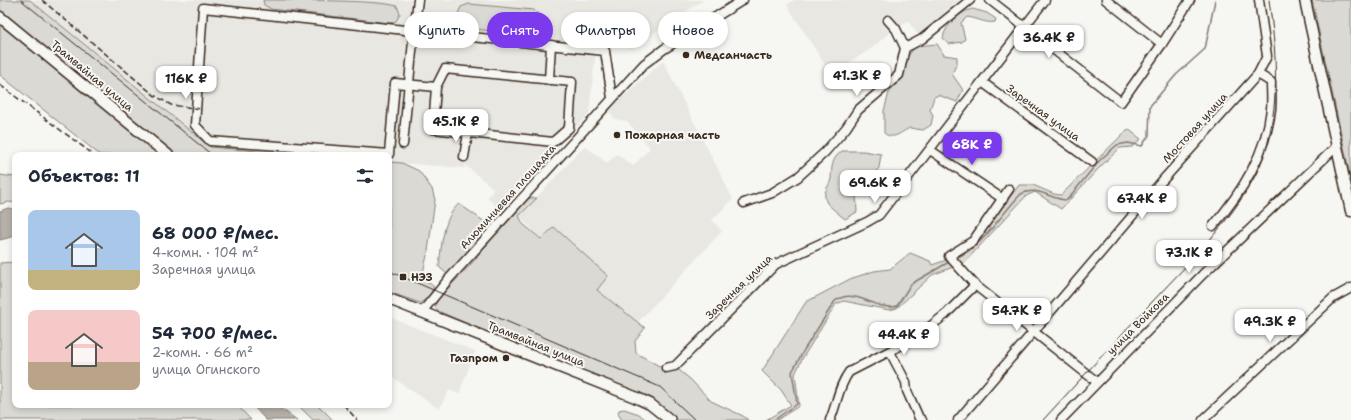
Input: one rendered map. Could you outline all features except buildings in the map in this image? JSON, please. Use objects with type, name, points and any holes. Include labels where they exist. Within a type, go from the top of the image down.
[{"type":"main road","points":[[1305,0],[1351,211]]},
{"type":"main road","name":"Трамвайная улица","points":[[0,17],[164,152]]},
{"type":"main road","name":"Трамвайная улица","points":[[392,299],[635,397],[650,404],[670,420]]},
{"type":"street","points":[[416,12],[418,0]]},
{"type":"street","name":"Алюминиевая площадка","points":[[422,312],[447,281],[644,64],[659,52],[743,0]]},
{"type":"street","points":[[905,48],[922,39],[970,0]]},
{"type":"street","points":[[990,0],[1121,102],[1162,44],[1190,0]]},
{"type":"street","name":"Заречная улица","points":[[666,368],[675,366],[776,264],[879,215],[1045,0]]},
{"type":"street","points":[[1106,0],[1162,44]]},
{"type":"street","name":"Мостовая улица","points":[[958,420],[1162,181],[1258,74],[1267,56],[1259,0]]},
{"type":"street","points":[[361,152],[210,141],[194,125],[203,8],[404,30]]},
{"type":"street","points":[[744,204],[772,193],[798,177],[846,128],[858,110],[899,75],[905,48],[896,29],[888,20]]},
{"type":"street","points":[[553,45],[605,51],[612,98]]},
{"type":"street","points":[[404,144],[412,48]]},
{"type":"street","points":[[549,80],[551,48]]},
{"type":"street","points":[[445,69],[549,80],[572,82],[569,128],[554,142],[433,129],[436,87],[445,69]]},
{"type":"street","points":[[1213,226],[1236,199],[1259,157],[1271,109],[1271,82],[1258,74]]},
{"type":"street","name":"Заречная улица","points":[[982,82],[1092,162]]},
{"type":"street","points":[[389,152],[395,83],[436,87]]},
{"type":"street","points":[[464,157],[468,133]]},
{"type":"street","name":"улица Войкова","points":[[1061,420],[1203,274],[1337,146]]},
{"type":"street","points":[[930,150],[1003,199]]},
{"type":"street","points":[[1009,189],[973,241],[949,256],[975,285],[1097,382]]},
{"type":"street","points":[[830,420],[841,383],[849,372],[917,337],[946,314],[975,285]]},
{"type":"street","points":[[1203,420],[1333,298],[1351,288]]},
{"type":"street","points":[[890,352],[906,382],[907,390],[919,418],[922,420]]},
{"type":"shaded area","points":[[0,0],[30,0],[210,147],[268,152],[172,152],[0,12]]},
{"type":"shaded area","points":[[30,0],[703,0],[685,12],[658,12],[658,30],[650,36],[650,12],[561,12],[561,48],[596,48],[589,114],[499,208],[487,198],[494,189],[465,165],[464,168],[392,162],[392,152],[268,152],[210,147]]},
{"type":"shaded area","points":[[263,0],[333,1],[387,4],[397,6],[400,14],[396,21],[390,23],[271,9],[264,5]]},
{"type":"shaded area","points":[[794,0],[959,0],[919,36],[908,21],[890,32],[872,48],[831,74],[787,5]]},
{"type":"shaded area","points":[[1312,0],[1351,0],[1351,179]]},
{"type":"shaded area","points":[[469,4],[534,10],[536,12],[487,12],[487,30],[479,29],[479,12],[459,12],[461,7]]},
{"type":"shaded area","points":[[973,9],[987,13],[996,19],[995,22],[988,22],[967,17],[961,23],[965,39],[962,42],[949,44],[943,39],[946,29],[958,16],[968,10]]},
{"type":"shaded area","points":[[0,24],[100,106],[112,112],[157,152],[96,152],[0,75]]},
{"type":"shaded area","points":[[937,44],[944,55],[957,57],[957,63],[952,74],[963,90],[957,102],[938,95],[934,97],[930,110],[933,115],[931,125],[923,130],[910,128],[894,136],[884,133],[884,111],[890,89],[903,76],[907,57],[916,46]]},
{"type":"shaded area","points":[[663,61],[733,199],[712,220],[722,231],[638,322],[597,290],[608,276],[554,227],[541,239],[519,216],[585,146],[607,163],[617,154],[633,166],[650,148],[627,121],[615,119],[608,110]]},
{"type":"shaded area","points":[[1128,129],[1141,139],[1132,147],[1120,148],[1061,209],[1035,192],[1026,196],[964,263],[932,275],[897,308],[889,310],[844,301],[836,304],[802,359],[795,374],[799,406],[777,420],[766,420],[791,405],[781,390],[762,371],[806,302],[850,279],[874,271],[890,269],[910,253],[930,261],[932,265],[958,256],[980,237],[1019,185],[1033,185],[1054,194],[1061,195]]},
{"type":"shaded area","points":[[842,151],[863,151],[881,154],[879,168],[856,196],[857,212],[845,219],[828,204],[825,199],[825,193],[831,179],[834,160]]},
{"type":"shaded area","points":[[392,162],[402,163],[419,171],[432,189],[435,200],[428,251],[422,277],[434,287],[428,298],[420,303],[392,293]]},
{"type":"shaded area","points":[[0,175],[12,177],[12,202],[0,204]]},
{"type":"shaded area","points":[[529,198],[537,198],[519,216],[523,224],[541,239],[554,227],[608,276],[597,290],[645,328],[635,341],[636,353],[661,367],[669,362],[690,379],[711,401],[743,416],[748,420],[674,420],[572,368],[438,311],[435,307],[437,300],[473,262]]},
{"type":"shaded area","points":[[459,204],[485,222],[484,230],[472,251],[447,274],[439,267],[442,242],[449,216]]},
{"type":"shaded area","points":[[8,208],[12,209],[12,237],[0,240],[0,211]]},
{"type":"shaded area","points":[[12,262],[12,408],[240,408],[251,420],[0,420],[0,263]]},
{"type":"shaded area","points":[[392,318],[475,351],[459,394],[449,390],[439,409],[392,377]]},
{"type":"shaded area","points":[[255,408],[280,408],[297,420],[266,420]]},
{"type":"shaded area","points":[[301,408],[321,408],[333,420],[313,420]]},
{"type":"shaded area","points":[[624,409],[639,414],[646,420],[622,420],[618,414],[619,410]]},
{"type":"waterway","points":[[956,258],[975,246],[1021,194],[1033,191],[1067,200],[1099,161],[1117,145],[1128,143],[1142,146],[1149,135],[1150,106],[1176,75],[1205,49],[1215,0]]},
{"type":"waterway","points":[[774,420],[797,404],[792,372],[835,301],[843,297],[850,296],[881,306],[897,306],[911,284],[949,262]]},
{"type":"tram line","points":[[21,0],[208,152]]},
{"type":"tram line","points":[[1043,420],[1219,229],[1235,209],[1248,188],[1259,167],[1267,146],[1274,109],[1276,73],[1269,0]]},
{"type":"tram line","points":[[392,272],[660,387],[695,420]]},
{"type":"railway","points":[[42,0],[154,95],[171,105],[201,109]]},
{"type":"railway","points":[[0,85],[90,152]]},
{"type":"railway","points":[[347,408],[357,420]]},
{"type":"place","name":"Медсанчасть","points":[[686,55]]},
{"type":"place","name":"Пожарная часть","points":[[617,135]]},
{"type":"place","name":"НЭЗ","points":[[403,277]]},
{"type":"place","name":"Газпром","points":[[506,358]]}]
